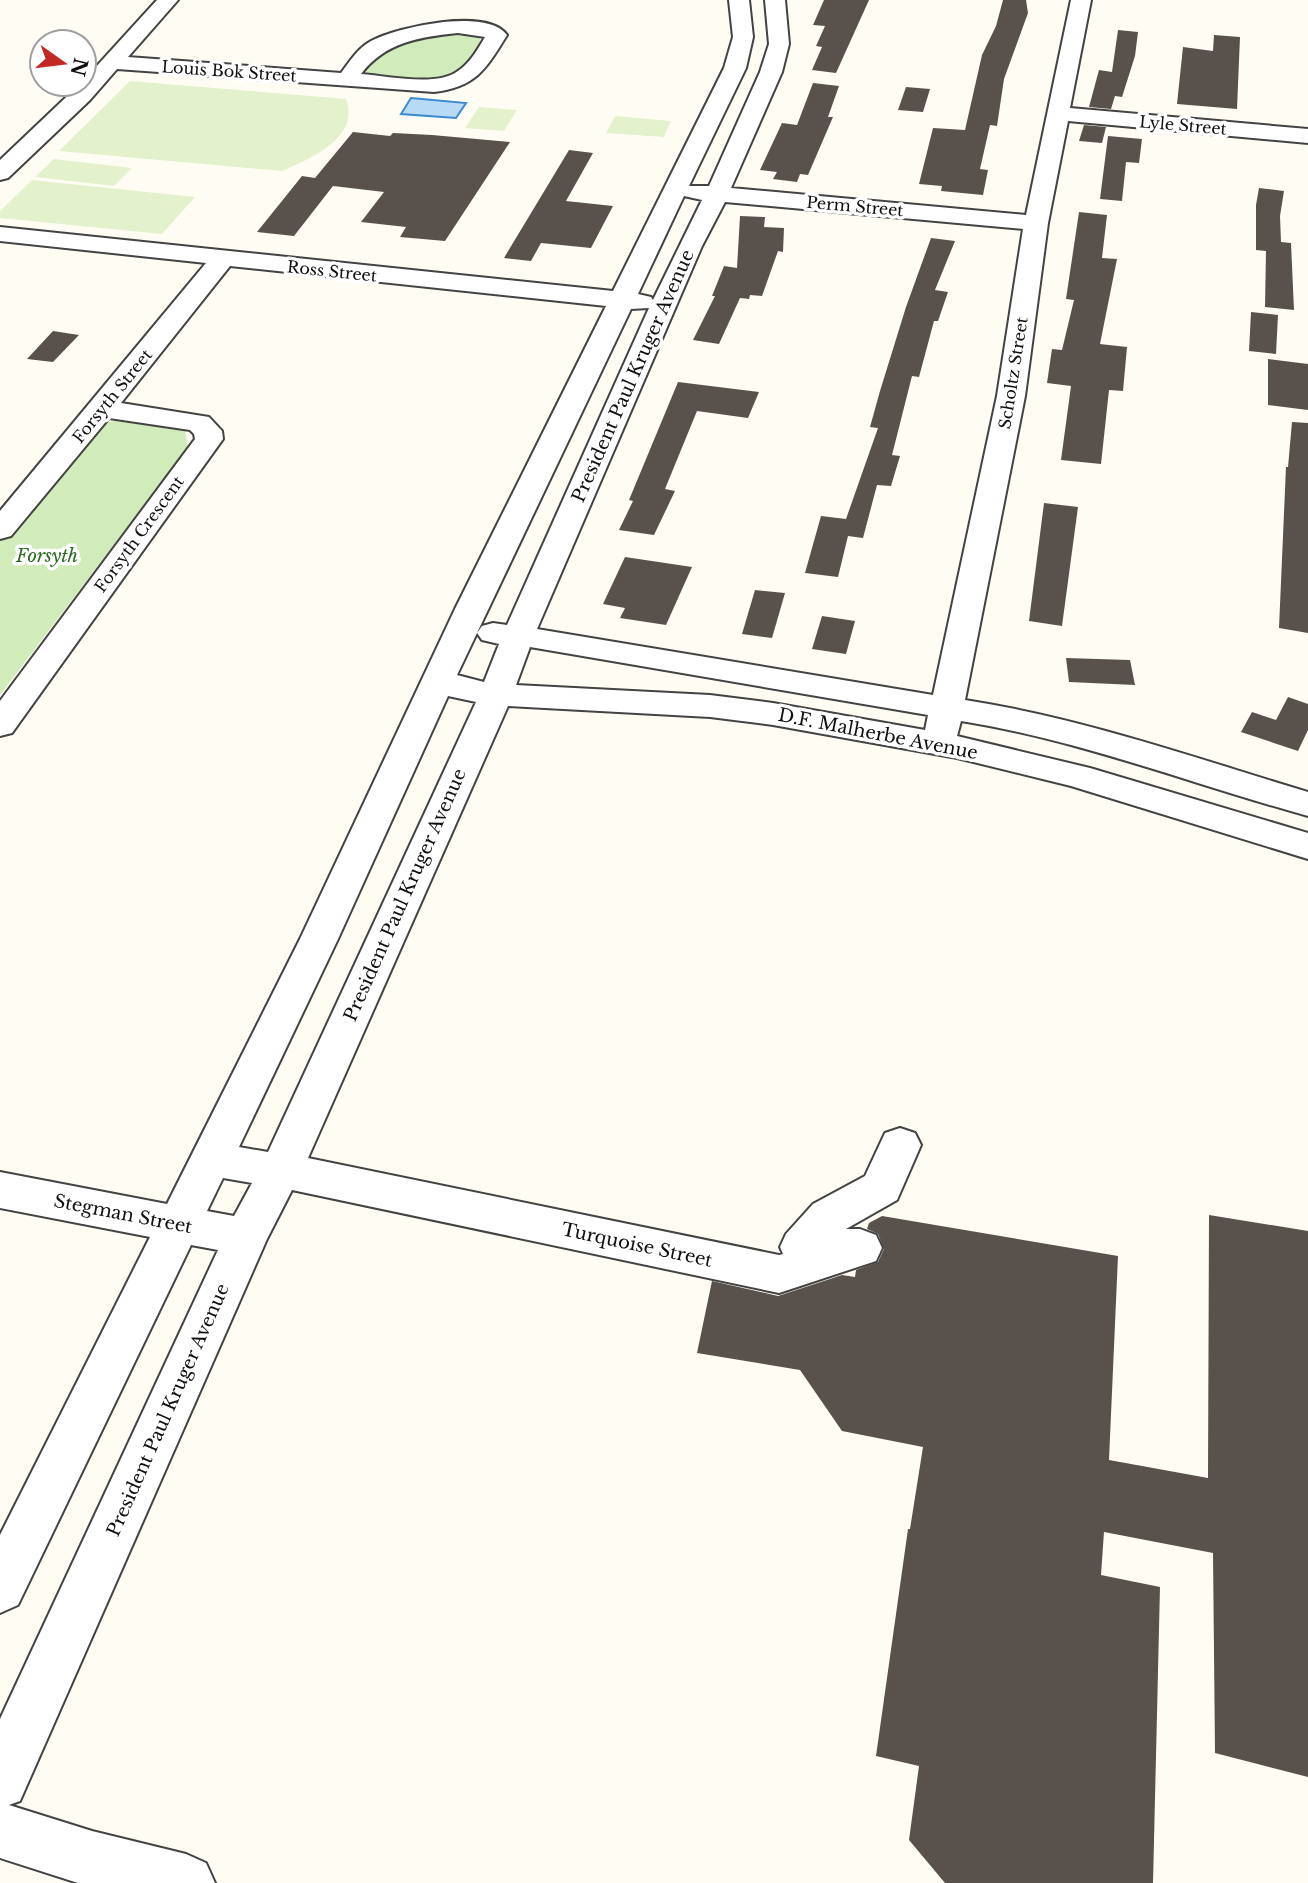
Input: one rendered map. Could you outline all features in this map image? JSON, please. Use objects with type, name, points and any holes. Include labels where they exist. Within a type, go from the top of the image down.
[{"type":"street","points":[[0,173],[82,95],[168,0]]},
{"type":"street","name":"Scholtz Street","points":[[939,744],[1011,396],[1036,223],[1081,0]]},
{"type":"street","points":[[0,1588],[319,939],[461,631],[620,299],[735,68],[743,37],[739,5],[776,5]]},
{"type":"street","name":"President Paul Kruger Avenue","points":[[2,1772],[246,1237],[281,1170],[496,695],[526,616],[690,246],[717,194],[771,72],[779,44],[776,5]]},
{"type":"street","name":"Louis Bok Street","points":[[111,62],[434,86],[456,83],[471,73],[497,35],[487,29],[466,27],[392,40],[380,44],[366,55],[347,79]]},
{"type":"street","name":"Lyle Street","points":[[1059,114],[1308,136]]},
{"type":"street","name":"Perm Street","points":[[674,190],[1036,223]]},
{"type":"street","name":"Ross Street","points":[[0,234],[222,260],[620,299],[665,306]]},
{"type":"street","name":"Forsyth Street","points":[[0,530],[222,260]]},
{"type":"street","name":"Forsyth Crescent","points":[[0,725],[209,439],[208,431],[192,421],[102,409]]},
{"type":"street","name":"D.F. Malherbe Avenue","points":[[461,631],[526,616],[628,654],[1018,719],[1095,739],[1308,804]]},
{"type":"street","name":"D.F. Malherbe Avenue","points":[[439,679],[460,689],[496,695],[710,706],[773,714],[939,744],[1078,776],[1308,846]]},
{"type":"street","name":"Turquoise Street","points":[[210,1158],[281,1170],[779,1274],[860,1248],[802,1247],[829,1217],[882,1188],[900,1145]]},
{"type":"street","name":"Stegman Street","points":[[0,1190],[246,1237]]},
{"type":"street","points":[[0,1830],[92,1859],[186,1883]]},
{"type":"green space","points":[[465,35],[480,38],[479,49],[457,76],[440,83],[364,76],[363,66],[398,45],[437,37]]},
{"type":"green space","points":[[130,81],[346,99],[349,113],[346,125],[330,145],[282,171],[59,151]]},
{"type":"green space","points":[[479,107],[517,110],[504,131],[465,128]]},
{"type":"green space","points":[[615,116],[671,121],[664,137],[606,133]]},
{"type":"green space","points":[[54,159],[132,168],[114,186],[35,177]]},
{"type":"green space","points":[[32,180],[195,197],[162,234],[0,218],[0,211]]},
{"type":"green space","name":"Forsyth","points":[[123,419],[168,423],[185,431],[188,447],[0,695],[0,540],[91,430],[101,424]]},
{"type":"water","points":[[411,98],[466,103],[456,118],[401,114]]},
{"type":"building","points":[[824,0],[869,0],[836,73],[812,70],[822,47],[816,46],[825,26],[813,25]]},
{"type":"building","points":[[1003,0],[1026,0],[1028,13],[1004,79],[997,126],[990,125],[980,169],[988,170],[983,195],[941,191],[942,186],[919,184],[933,128],[965,130],[982,55],[996,26]]},
{"type":"building","points":[[1118,30],[1138,32],[1135,56],[1122,97],[1115,96],[1111,109],[1089,107],[1099,70],[1112,72]]},
{"type":"building","points":[[1214,35],[1240,37],[1237,109],[1177,104],[1183,47],[1213,51]]},
{"type":"building","points":[[813,83],[839,86],[828,117],[833,117],[808,175],[800,174],[797,182],[773,179],[777,172],[760,170],[782,123],[797,125]]},
{"type":"building","points":[[906,87],[930,89],[923,112],[898,110]]},
{"type":"building","points":[[1084,125],[1106,127],[1102,143],[1079,141]]},
{"type":"building","points":[[353,132],[510,142],[445,241],[400,237],[406,227],[361,222],[384,192],[333,186],[294,236],[257,232],[302,176],[315,178]]},
{"type":"building","points":[[1108,136],[1142,139],[1139,163],[1126,162],[1122,201],[1100,199]]},
{"type":"building","points":[[569,150],[593,153],[566,201],[613,206],[591,248],[541,243],[531,261],[504,258]]},
{"type":"building","points":[[1259,188],[1284,191],[1280,216],[1281,242],[1291,243],[1294,310],[1265,307],[1266,251],[1256,250],[1256,205]]},
{"type":"building","points":[[1079,212],[1107,215],[1102,258],[1117,259],[1100,344],[1127,347],[1123,391],[1109,390],[1101,464],[1061,460],[1071,386],[1047,383],[1052,349],[1062,350],[1074,300],[1066,299]]},
{"type":"building","points":[[740,216],[765,217],[764,227],[784,228],[783,252],[778,251],[762,296],[740,298],[719,344],[693,340],[715,296],[712,296],[724,266],[737,268]]},
{"type":"building","points":[[931,238],[955,241],[935,290],[948,292],[938,321],[934,321],[919,377],[912,376],[892,455],[900,456],[891,486],[877,485],[863,538],[848,536],[838,577],[805,573],[821,516],[846,519],[878,428],[870,427],[880,391]]},
{"type":"building","points":[[1251,312],[1278,315],[1276,354],[1249,351]]},
{"type":"building","points":[[53,331],[79,335],[53,362],[27,359]]},
{"type":"building","points":[[1268,359],[1308,364],[1308,410],[1268,405]]},
{"type":"building","points":[[678,382],[759,392],[748,418],[697,411],[665,489],[675,491],[654,535],[619,530],[633,501],[629,500]]},
{"type":"building","points":[[1292,422],[1308,423],[1308,633],[1279,628],[1286,467]]},
{"type":"building","points":[[1044,503],[1078,507],[1062,626],[1029,621]]},
{"type":"building","points":[[625,557],[692,567],[666,625],[620,618],[625,608],[603,604]]},
{"type":"building","points":[[755,590],[785,593],[772,638],[742,634]]},
{"type":"building","points":[[822,616],[855,621],[846,654],[812,649]]},
{"type":"building","points":[[1066,658],[1130,660],[1135,685],[1069,682]]},
{"type":"building","points":[[1288,697],[1308,704],[1308,730],[1298,751],[1241,732],[1252,712],[1276,720]]},
{"type":"building","points":[[1209,1215],[1308,1231],[1308,1777],[1215,1753],[1213,1553],[1104,1532],[1101,1575],[1160,1587],[1153,1883],[945,1883],[909,1840],[919,1766],[876,1756],[908,1529],[923,1447],[842,1431],[800,1370],[697,1353],[712,1281],[778,1296],[842,1275],[855,1277],[856,1270],[878,1262],[884,1249],[878,1234],[867,1229],[869,1223],[882,1216],[1118,1256],[1109,1460],[1208,1478]]}]
